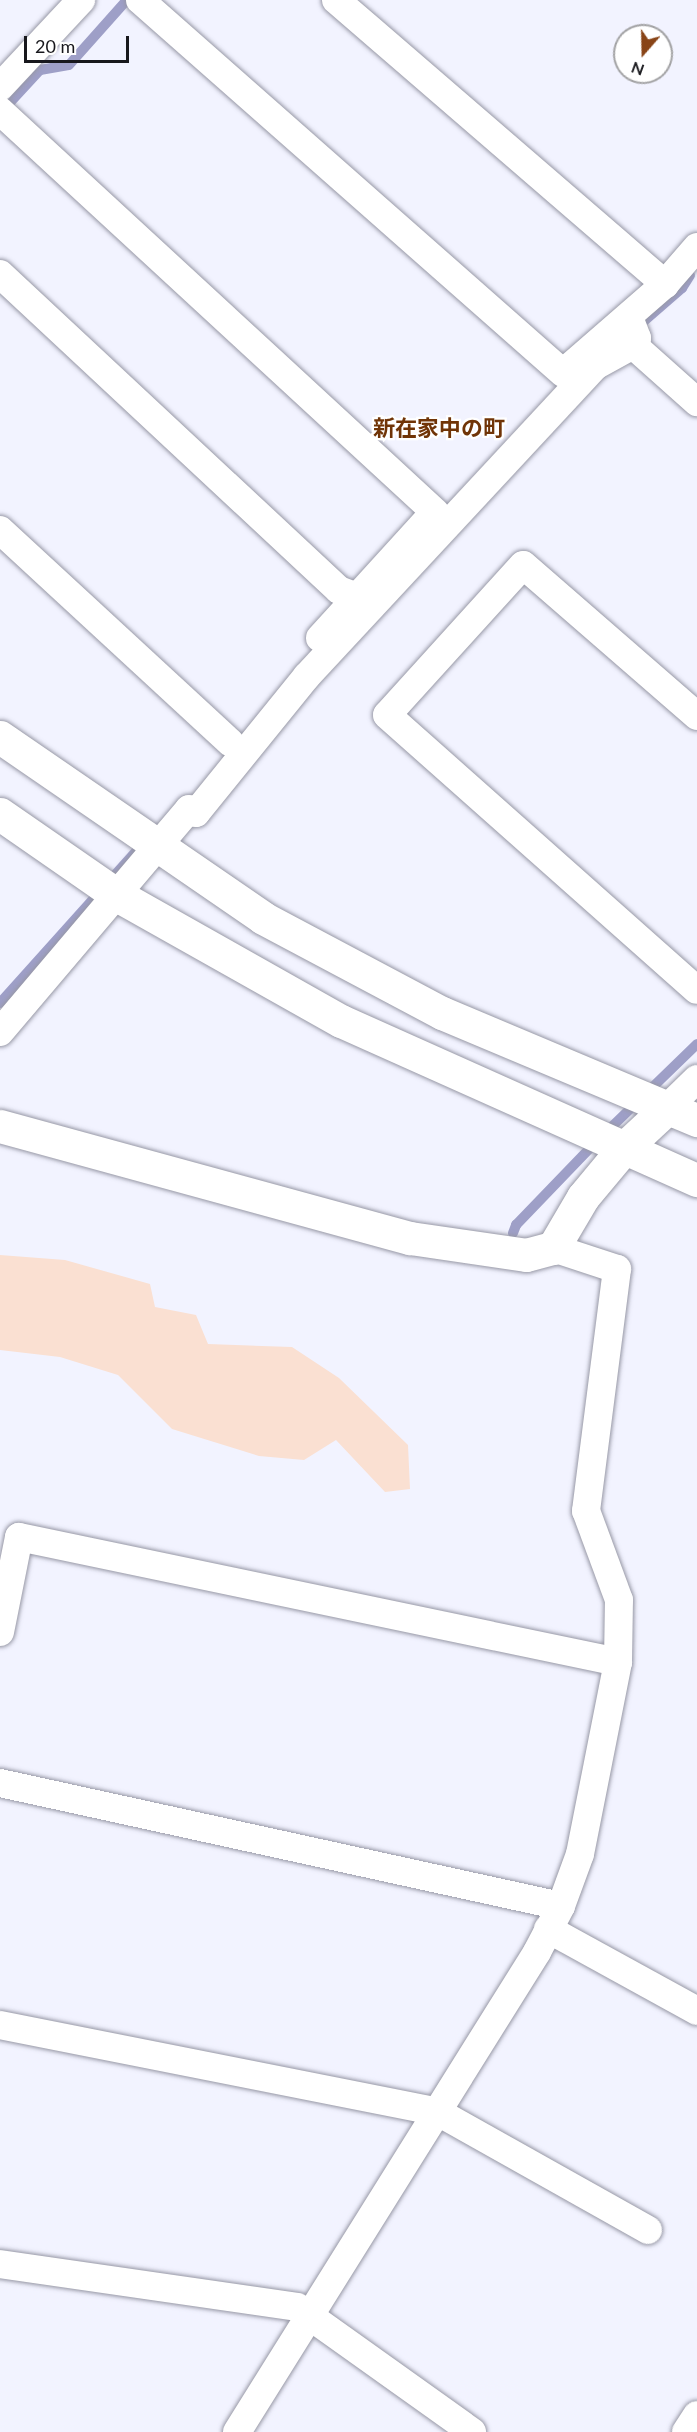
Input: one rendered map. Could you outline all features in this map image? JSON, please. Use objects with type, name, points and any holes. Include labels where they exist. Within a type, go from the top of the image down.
[{"type":"street","points":[[0,87],[81,0]]},
{"type":"street","points":[[140,0],[563,373]]},
{"type":"street","points":[[336,0],[665,284]]},
{"type":"street","points":[[0,111],[435,512]]},
{"type":"street","points":[[633,331],[563,373],[355,596],[230,742],[182,802],[189,809],[196,813],[307,676],[595,366],[633,331],[665,284],[697,247]]},
{"type":"street","points":[[0,274],[339,590],[355,596]]},
{"type":"street","points":[[633,331],[697,402]]},
{"type":"street","points":[[0,530],[230,742]]},
{"type":"street","points":[[697,716],[523,565],[387,715],[697,990]]},
{"type":"street","points":[[0,737],[263,918],[442,1013],[666,1109],[697,1120]]},
{"type":"street","points":[[0,1032],[189,809]]},
{"type":"street","points":[[0,814],[117,896],[341,1021],[623,1149],[697,1180]]},
{"type":"street","points":[[553,1248],[583,1197],[623,1149],[697,1079]]},
{"type":"street","points":[[0,1126],[410,1238],[526,1255],[553,1248],[617,1269],[586,1511],[619,1600],[618,1662],[580,1854],[555,1918],[237,2432]]},
{"type":"street","points":[[0,1632],[10,1536],[618,1662]]},
{"type":"street","points":[[0,1783],[555,1918],[697,2011]]},
{"type":"street","points":[[0,2025],[436,2111],[648,2230]]},
{"type":"street","points":[[0,2264],[297,2307],[472,2432]]},
{"type":"street","points":[[686,2432],[697,2415]]},
{"type":"shaded area","points":[[0,1255],[65,1260],[150,1284],[155,1307],[196,1315],[208,1344],[292,1347],[339,1378],[408,1445],[410,1489],[385,1492],[336,1440],[304,1460],[259,1456],[172,1429],[118,1375],[60,1357],[0,1350]]},
{"type":"waterway","points":[[2,111],[40,70],[69,65],[127,0]]},
{"type":"waterway","points":[[636,328],[682,288],[690,275]]},
{"type":"waterway","points":[[0,1003],[146,840]]},
{"type":"waterway","points":[[513,1233],[516,1225],[596,1142],[697,1044]]},
{"type":"district","name":"新在家中の町","points":[[439,428]]}]
